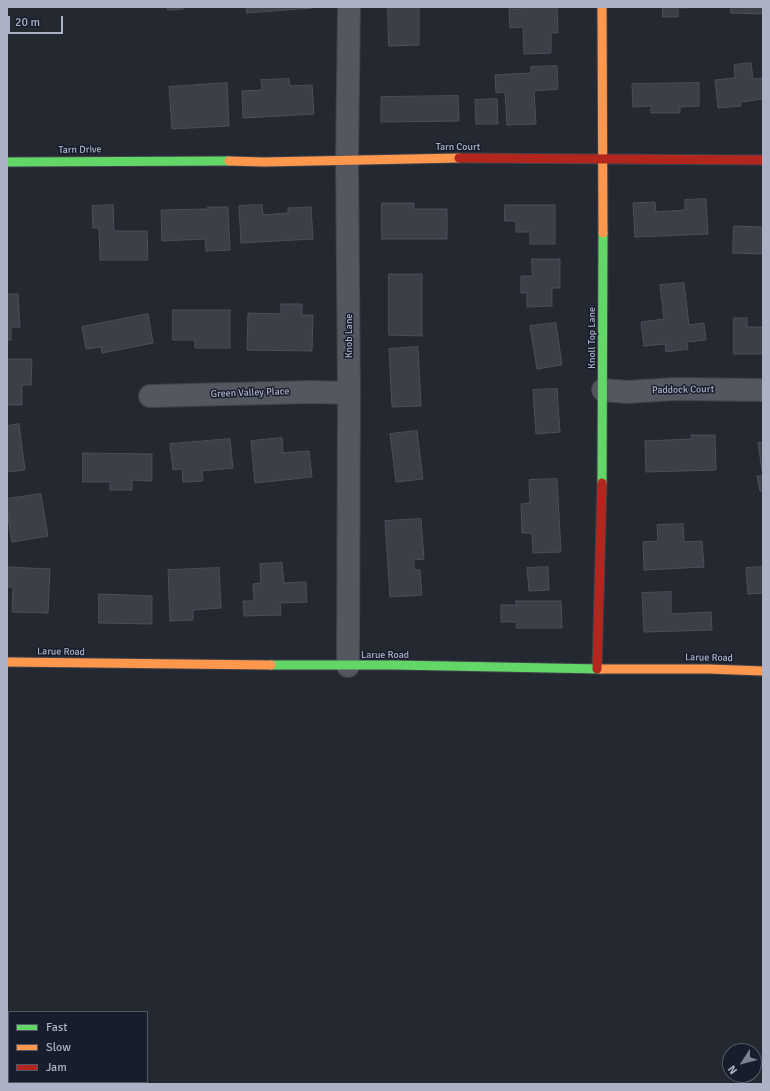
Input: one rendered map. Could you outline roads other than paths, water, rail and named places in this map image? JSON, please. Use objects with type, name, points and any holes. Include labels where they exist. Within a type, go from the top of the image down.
[{"type":"street","name":"Knob Lane","points":[[348,666],[349,392],[347,161],[349,7]]},
{"type":"street","name":"Knoll Top Lane","points":[[597,669],[603,390],[602,7]]},
{"type":"street","name":"Tarn Court","points":[[153,160],[264,162],[445,158],[763,160]]},
{"type":"street","name":"Tarn Drive","points":[[7,162],[153,160]]},
{"type":"street","name":"Paddock Court","points":[[603,390],[627,392],[674,389],[763,390]]},
{"type":"street","name":"Green Valley Place","points":[[150,396],[349,392]]},
{"type":"street","name":"Larue Road","points":[[7,662],[763,670]]}]
